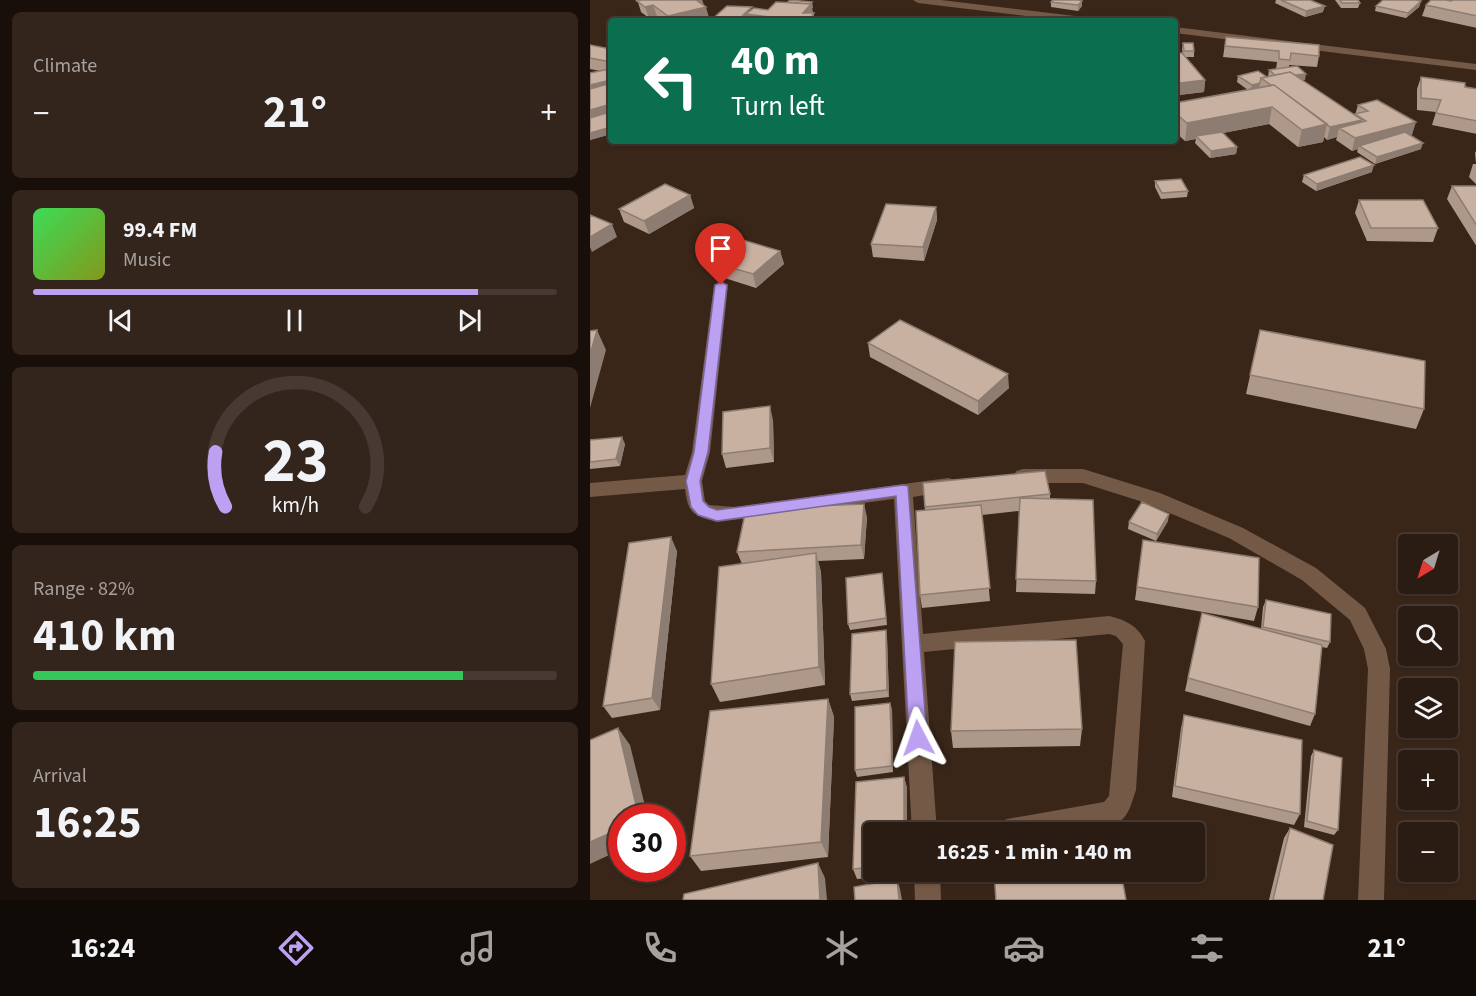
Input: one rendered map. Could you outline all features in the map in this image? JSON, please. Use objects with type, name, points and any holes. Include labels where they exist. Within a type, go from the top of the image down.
[{"type":"street","points":[[918,0],[1067,18]]},
{"type":"street","points":[[1178,30],[1476,67]]},
{"type":"street","points":[[721,285],[701,452],[693,481],[696,503],[704,511],[717,515],[972,482]]},
{"type":"street","points":[[1007,478],[1083,476],[1153,498],[1236,533],[1309,574],[1358,614],[1375,649],[1379,669],[1371,900]]},
{"type":"street","points":[[590,490],[693,481]]},
{"type":"street","points":[[903,490],[923,822]]},
{"type":"street","points":[[912,644],[1109,625],[1123,628],[1134,640],[1124,790],[1119,804],[1111,813],[1062,822]]},
{"type":"street","points":[[927,882],[928,900]]},
{"type":"building","points":[[696,0],[706,7],[668,16],[653,5],[645,7],[637,1]]},
{"type":"building","points":[[790,0],[812,2],[810,4],[788,2]]},
{"type":"building","points":[[1053,0],[1082,1],[1078,5],[1051,2]]},
{"type":"building","points":[[1281,0],[1310,0],[1325,6],[1306,11]]},
{"type":"building","points":[[1340,0],[1358,0],[1360,3],[1342,3]]},
{"type":"building","points":[[1383,0],[1421,1],[1408,13],[1376,6]]},
{"type":"building","points":[[1431,0],[1477,0],[1477,16],[1426,5]]},
{"type":"building","points":[[776,2],[811,4],[803,13],[814,13],[811,18],[778,18],[746,14],[754,8],[768,10]]},
{"type":"building","points":[[727,6],[752,7],[743,15],[758,17],[757,18],[713,18]]},
{"type":"building","points":[[1226,37],[1319,45],[1319,56],[1291,53],[1290,60],[1279,59],[1279,51],[1225,46]]},
{"type":"building","points":[[1183,43],[1193,43],[1194,51],[1184,51]]},
{"type":"building","points":[[590,45],[608,48],[608,61],[590,58]]},
{"type":"building","points":[[1178,53],[1182,53],[1205,80],[1180,83],[1178,80]]},
{"type":"building","points":[[1297,66],[1306,74],[1295,75],[1290,72],[1275,75],[1269,70]]},
{"type":"building","points":[[608,69],[608,81],[590,85],[590,73]]},
{"type":"building","points":[[1258,71],[1267,77],[1261,78],[1260,83],[1252,85],[1238,76]]},
{"type":"building","points":[[1290,72],[1362,120],[1330,127],[1274,85],[1261,78]]},
{"type":"building","points":[[1421,77],[1465,83],[1465,87],[1477,89],[1477,121],[1436,113],[1441,100],[1421,98]]},
{"type":"building","points":[[608,84],[608,105],[590,110],[590,89]]},
{"type":"building","points":[[1274,85],[1327,124],[1302,130],[1272,107],[1187,123],[1178,116],[1178,102]]},
{"type":"building","points":[[1377,100],[1416,122],[1355,138],[1339,128],[1366,121],[1355,114],[1368,111],[1358,105]]},
{"type":"building","points":[[608,113],[608,128],[590,133],[590,118]]},
{"type":"building","points":[[1222,132],[1237,147],[1211,151],[1196,136]]},
{"type":"building","points":[[1405,132],[1423,143],[1377,157],[1359,146]]},
{"type":"building","points":[[1360,157],[1374,165],[1317,184],[1304,175]]},
{"type":"building","points":[[1181,179],[1188,191],[1162,193],[1155,181]]},
{"type":"building","points":[[665,184],[690,195],[644,221],[619,209]]},
{"type":"building","points":[[1452,186],[1477,186],[1477,226]]},
{"type":"building","points":[[1359,200],[1423,200],[1438,228],[1371,228]]},
{"type":"building","points":[[886,204],[936,207],[923,247],[871,244]]},
{"type":"building","points":[[590,215],[612,224],[590,237]]},
{"type":"building","points":[[736,238],[780,251],[753,274],[708,261]]},
{"type":"building","points":[[900,320],[1008,374],[978,401],[868,343]]},
{"type":"building","points":[[597,330],[590,355],[590,331]]},
{"type":"building","points":[[1260,330],[1425,361],[1424,409],[1250,375]]},
{"type":"building","points":[[770,406],[770,448],[722,454],[723,412]]},
{"type":"building","points":[[622,437],[616,459],[590,462],[590,440]]},
{"type":"building","points":[[1045,471],[1050,494],[925,507],[923,483]]},
{"type":"building","points":[[1020,498],[1093,500],[1096,581],[1016,579]]},
{"type":"building","points":[[1142,502],[1169,514],[1157,534],[1129,522]]},
{"type":"building","points":[[864,504],[861,545],[737,552],[746,509]]},
{"type":"building","points":[[981,505],[990,588],[920,595],[916,511]]},
{"type":"building","points":[[671,537],[652,698],[603,706],[629,543]]},
{"type":"building","points":[[1143,540],[1259,558],[1258,607],[1137,587]]},
{"type":"building","points":[[816,553],[819,667],[711,684],[719,567]]},
{"type":"building","points":[[882,573],[886,618],[848,624],[846,578]]},
{"type":"building","points":[[1266,600],[1331,614],[1330,642],[1263,627]]},
{"type":"building","points":[[1202,613],[1322,645],[1315,714],[1188,678]]},
{"type":"building","points":[[886,630],[887,690],[850,694],[852,634]]},
{"type":"building","points":[[1076,640],[1082,729],[951,731],[955,642]]},
{"type":"building","points":[[828,699],[821,842],[690,856],[710,711]]},
{"type":"building","points":[[890,703],[892,766],[855,770],[855,707]]},
{"type":"building","points":[[1184,715],[1302,740],[1300,814],[1175,786]]},
{"type":"building","points":[[618,728],[636,804],[608,804],[608,834],[590,842],[590,740]]},
{"type":"building","points":[[1314,750],[1342,758],[1338,830],[1307,821]]},
{"type":"building","points":[[904,777],[904,822],[863,822],[863,868],[853,869],[856,782]]},
{"type":"building","points":[[1290,828],[1333,845],[1323,900],[1273,900]]},
{"type":"building","points":[[818,863],[820,900],[683,900],[684,894]]},
{"type":"building","points":[[881,882],[897,882],[899,900],[855,900],[854,887]]},
{"type":"building","points":[[995,882],[1123,882],[1126,900],[996,900]]},
{"type":"route","points":[[721,285],[701,452],[693,481],[696,503],[704,511],[717,515],[735,514],[903,490],[918,738]]}]
